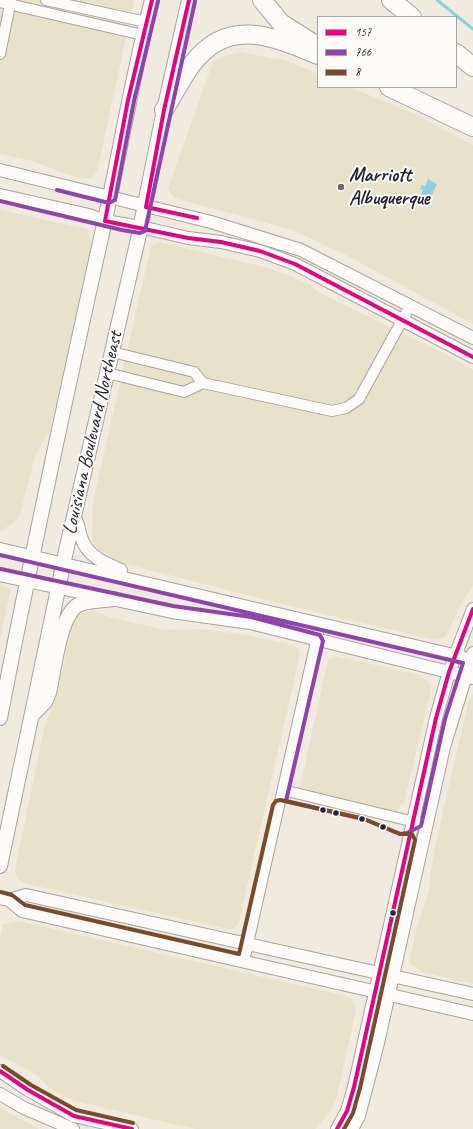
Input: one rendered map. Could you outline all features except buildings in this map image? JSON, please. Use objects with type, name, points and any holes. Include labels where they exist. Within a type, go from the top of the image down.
[{"type":"highway","points":[[262,0],[281,23],[317,46]]},
{"type":"highway","points":[[391,0],[411,16]]},
{"type":"highway","points":[[164,110],[193,62],[213,44],[225,39],[243,34],[262,34],[317,55]]},
{"type":"highway","points":[[457,54],[473,67]]},
{"type":"highway","points":[[391,88],[473,127]]},
{"type":"main road","name":"Louisiana Boulevard Northeast","points":[[0,718],[2,699],[31,556],[105,221],[128,100],[144,28],[152,0]]},
{"type":"main road","name":"Louisiana Boulevard Northeast","points":[[0,866],[63,562],[146,206],[164,110],[189,0]]},
{"type":"main road","points":[[32,715],[45,702],[49,693],[62,634],[69,613],[79,604],[114,599]]},
{"type":"street","points":[[46,0],[144,28]]},
{"type":"street","points":[[0,54],[7,2],[144,28]]},
{"type":"street","points":[[0,170],[211,222],[301,250],[473,338]]},
{"type":"street","points":[[0,194],[90,215],[105,221],[141,227],[188,238],[221,242],[260,251],[288,262],[473,357]]},
{"type":"street","points":[[112,352],[194,372],[203,383],[332,411],[346,408],[359,399],[410,306]]},
{"type":"street","points":[[107,373],[184,392],[203,383]]},
{"type":"street","points":[[74,517],[79,524],[80,537],[85,546],[92,555],[100,561],[130,574],[173,588]]},
{"type":"street","points":[[0,549],[63,562],[455,655],[472,657],[470,677],[451,720],[390,995],[359,1116],[352,1129]]},
{"type":"street","points":[[0,575],[172,612],[250,623],[470,677]]},
{"type":"street","points":[[337,1129],[349,1105],[436,718],[449,672],[473,609]]},
{"type":"street","points":[[244,961],[320,624]]},
{"type":"street","points":[[283,790],[428,825]]},
{"type":"street","points":[[4,899],[26,895],[473,994]]},
{"type":"street","points":[[4,899],[22,911],[473,1014]]},
{"type":"street","points":[[0,1071],[28,1090],[74,1116],[132,1129]]},
{"type":"street","points":[[0,1094],[24,1108],[73,1129]]},
{"type":"shaded area","points":[[0,0],[134,0],[97,172],[92,178],[85,179],[72,176],[29,160],[0,154]]},
{"type":"shaded area","points":[[240,52],[287,61],[317,74],[317,88],[352,88],[415,114],[473,145],[473,324],[350,257],[293,230],[174,198],[168,188],[213,62],[223,56]]},
{"type":"shaded area","points":[[0,210],[87,229],[92,242],[50,431],[36,453],[19,518],[0,532]]},
{"type":"shaded area","points":[[159,242],[268,268],[291,276],[310,285],[320,293],[444,353],[473,370],[473,586],[460,606],[446,636],[436,640],[294,607],[118,562],[98,550],[92,541],[93,502],[151,246]]},
{"type":"shaded area","points":[[0,585],[11,588],[0,640]]},
{"type":"shaded area","points":[[92,610],[112,618],[166,630],[201,629],[248,635],[293,645],[299,650],[300,655],[238,925],[234,928],[228,929],[23,883],[16,876],[15,869],[45,724],[56,701],[71,627],[76,617]]},
{"type":"shaded area","points":[[334,656],[421,675],[430,684],[431,691],[404,802],[400,805],[398,816],[299,792],[328,660]]},
{"type":"shaded area","points":[[473,694],[473,984],[421,972],[411,964],[410,960],[416,930],[429,891],[436,842],[469,699]]},
{"type":"shaded area","points":[[18,921],[346,996],[352,999],[356,1009],[337,1096],[329,1114],[315,1129],[195,1129],[74,1101],[52,1090],[38,1076],[0,1055],[0,936],[3,925]]},
{"type":"shaded area","points":[[0,1108],[24,1121],[39,1129],[0,1129]]},
{"type":"water","points":[[428,179],[437,184],[429,201],[420,197],[423,190],[420,189],[422,185],[425,186]]},
{"type":"waterway","points":[[437,0],[457,16]]},
{"type":"waterway","points":[[457,16],[473,29]]},
{"type":"transit line","name":"157","points":[[152,0],[128,100],[105,221],[188,238],[221,242],[260,251],[295,264],[473,357]]},
{"type":"transit line","name":"157","points":[[189,0],[164,110],[146,207],[197,218]]},
{"type":"transit line","name":"766","points":[[57,190],[109,203],[115,200],[134,101],[158,1]]},
{"type":"transit line","name":"766","points":[[0,201],[122,230],[140,233],[145,231],[195,1]]},
{"type":"transit line","name":"766","points":[[0,555],[463,663],[445,719],[421,826],[407,833],[400,834],[364,819],[286,801],[323,641],[320,635],[251,617],[173,606],[1,569]]},
{"type":"transit line","name":"157","points":[[337,1129],[347,1111],[354,1087],[436,718],[449,672],[473,609]]},
{"type":"transit line","name":"8","points":[[1,892],[12,895],[25,905],[239,954],[273,805],[276,801],[280,800],[364,819],[400,834],[412,834],[415,840],[360,1088],[353,1113],[344,1129]]},
{"type":"transit line","name":"8","points":[[3,1066],[31,1085],[76,1110],[133,1123]]},
{"type":"transit line","name":"157","points":[[0,1071],[28,1090],[74,1116],[132,1129]]},
{"type":"place","name":"Marriott Albuquerque","points":[[341,187]]}]
